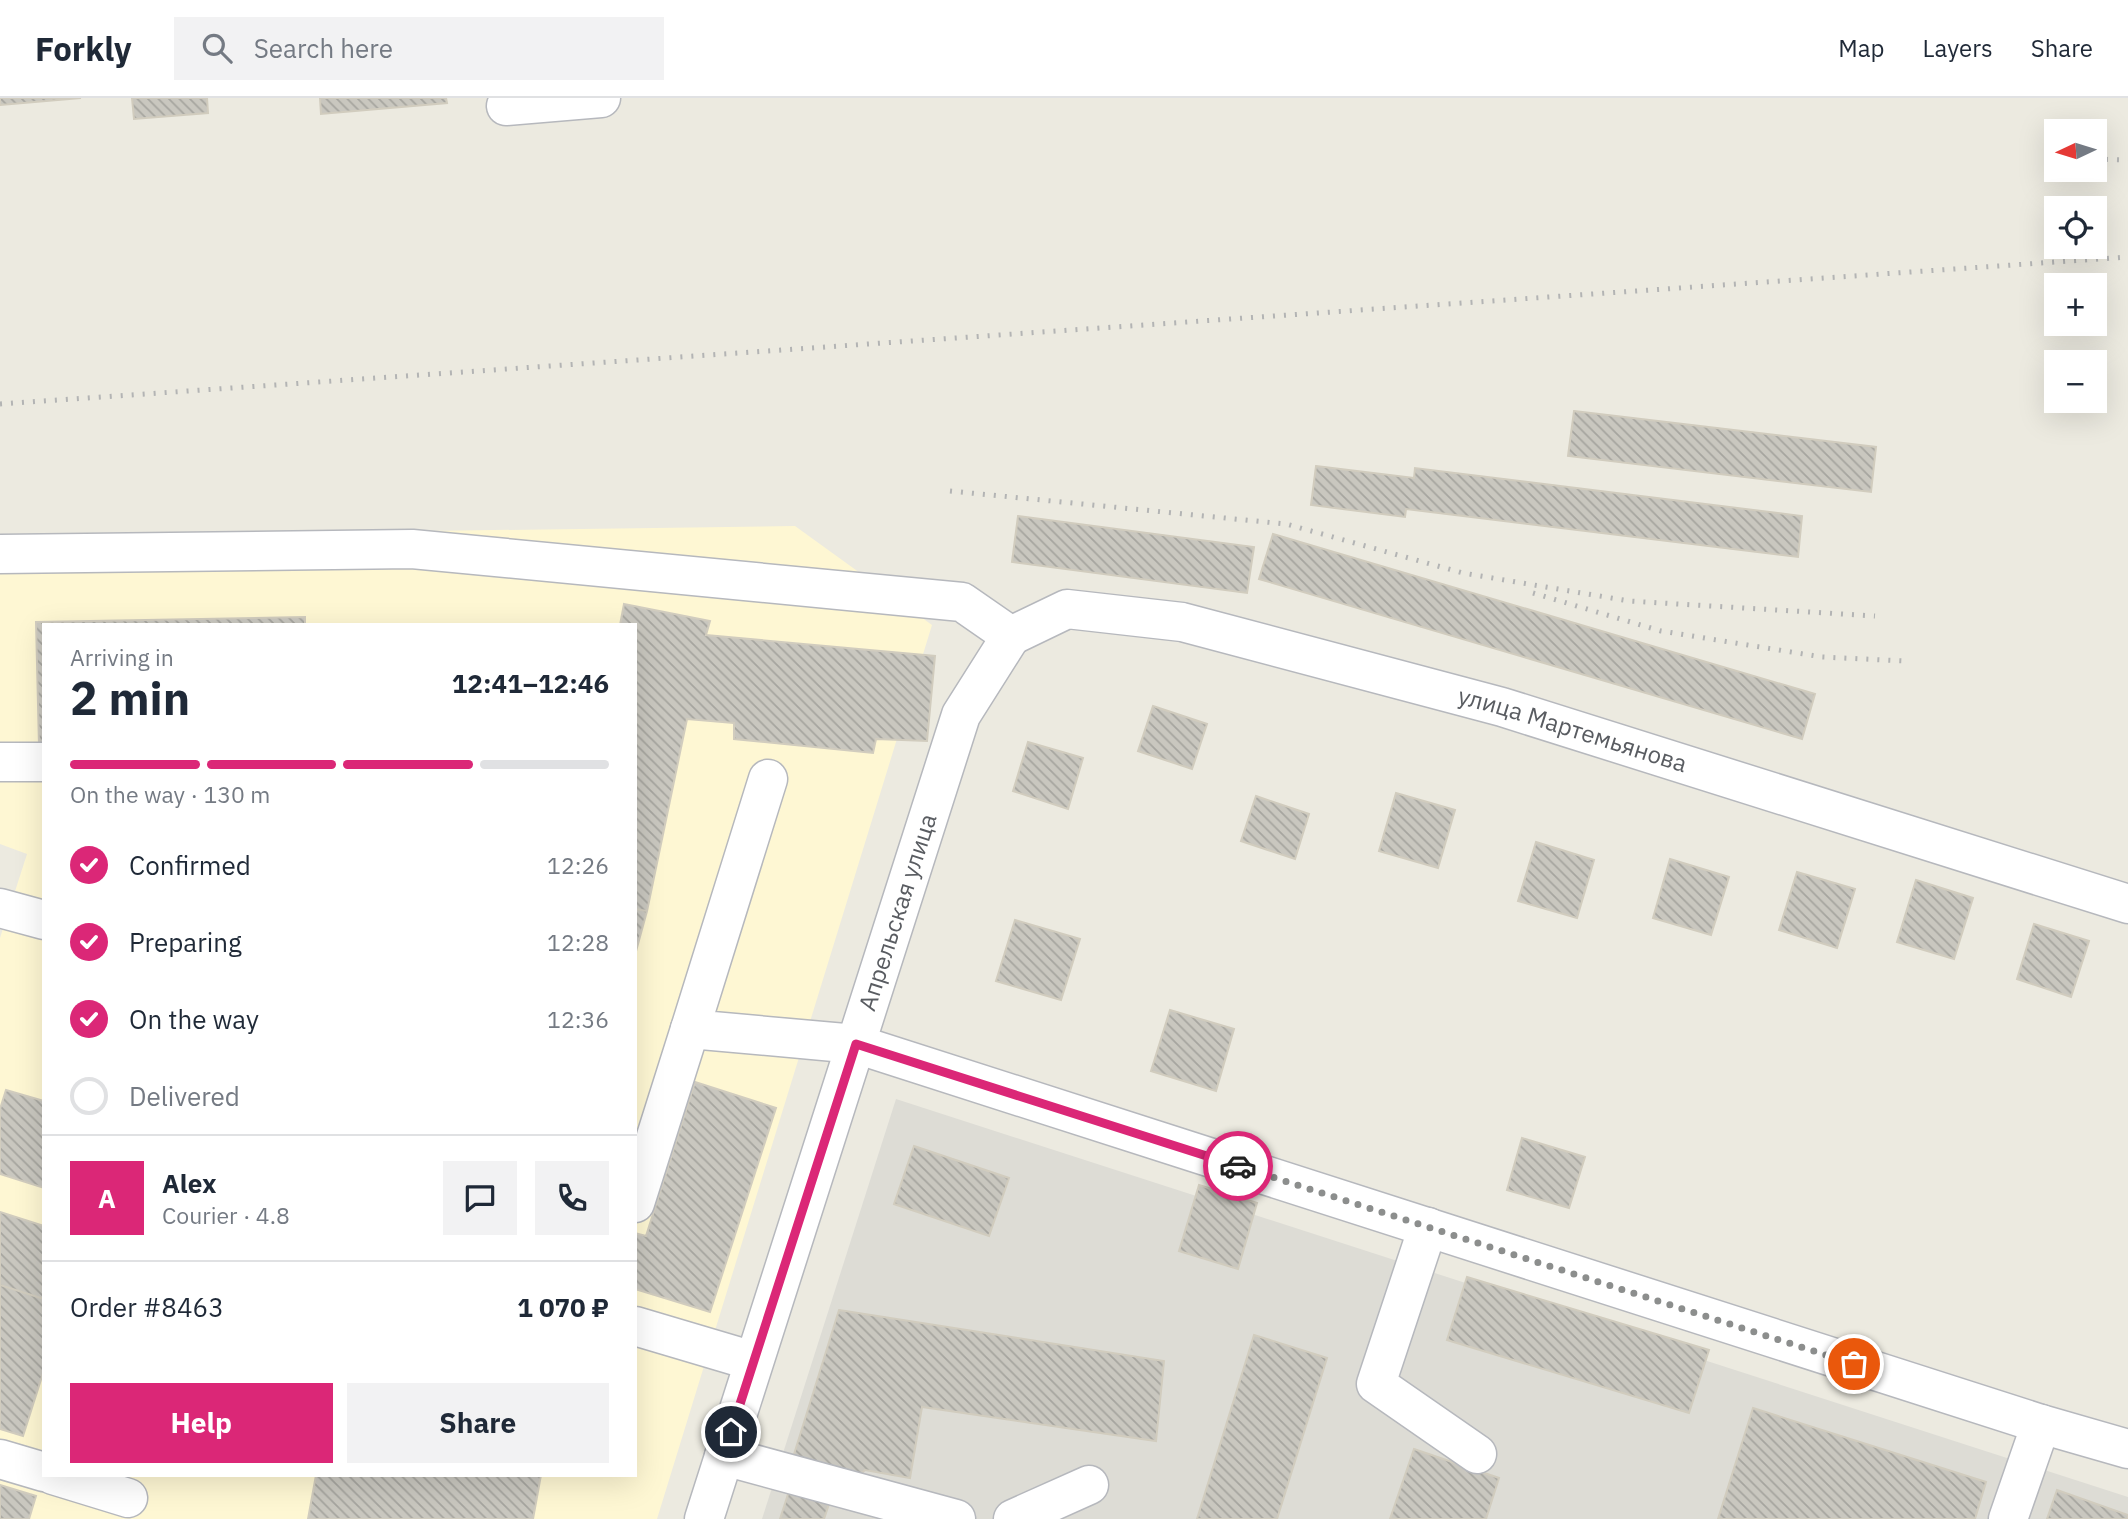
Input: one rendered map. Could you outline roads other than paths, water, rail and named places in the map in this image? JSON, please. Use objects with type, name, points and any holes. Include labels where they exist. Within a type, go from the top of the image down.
[{"type":"street","points":[[506,106],[601,98]]},
{"type":"street","points":[[0,554],[412,549],[961,602],[1011,636]]},
{"type":"street","name":"улица Мартемьянова","points":[[1011,636],[1068,609],[1182,622],[1502,707],[2128,904]]},
{"type":"street","name":"Апрельская улица","points":[[704,1519],[961,715],[1011,636]]},
{"type":"street","points":[[0,762],[42,762]]},
{"type":"street","points":[[637,1197],[768,779]]},
{"type":"street","points":[[0,908],[42,919]]},
{"type":"street","points":[[690,1029],[856,1044],[2128,1449]]},
{"type":"street","points":[[1428,1227],[1376,1384],[1477,1454]]},
{"type":"street","points":[[637,1327],[753,1361]]},
{"type":"street","points":[[2008,1519],[2041,1423]]},
{"type":"street","points":[[724,1456],[956,1519]]},
{"type":"street","points":[[0,1459],[42,1471]]},
{"type":"street","points":[[60,1477],[129,1498]]},
{"type":"street","points":[[1013,1519],[1088,1485]]},
{"type":"railway","points":[[2107,159],[2128,160]]},
{"type":"railway","points":[[0,404],[2128,257]]},
{"type":"railway","points":[[950,491],[1286,524],[1463,573],[1629,601],[1875,616]]},
{"type":"railway","points":[[1533,593],[1661,631],[1822,657],[1906,661]]}]
